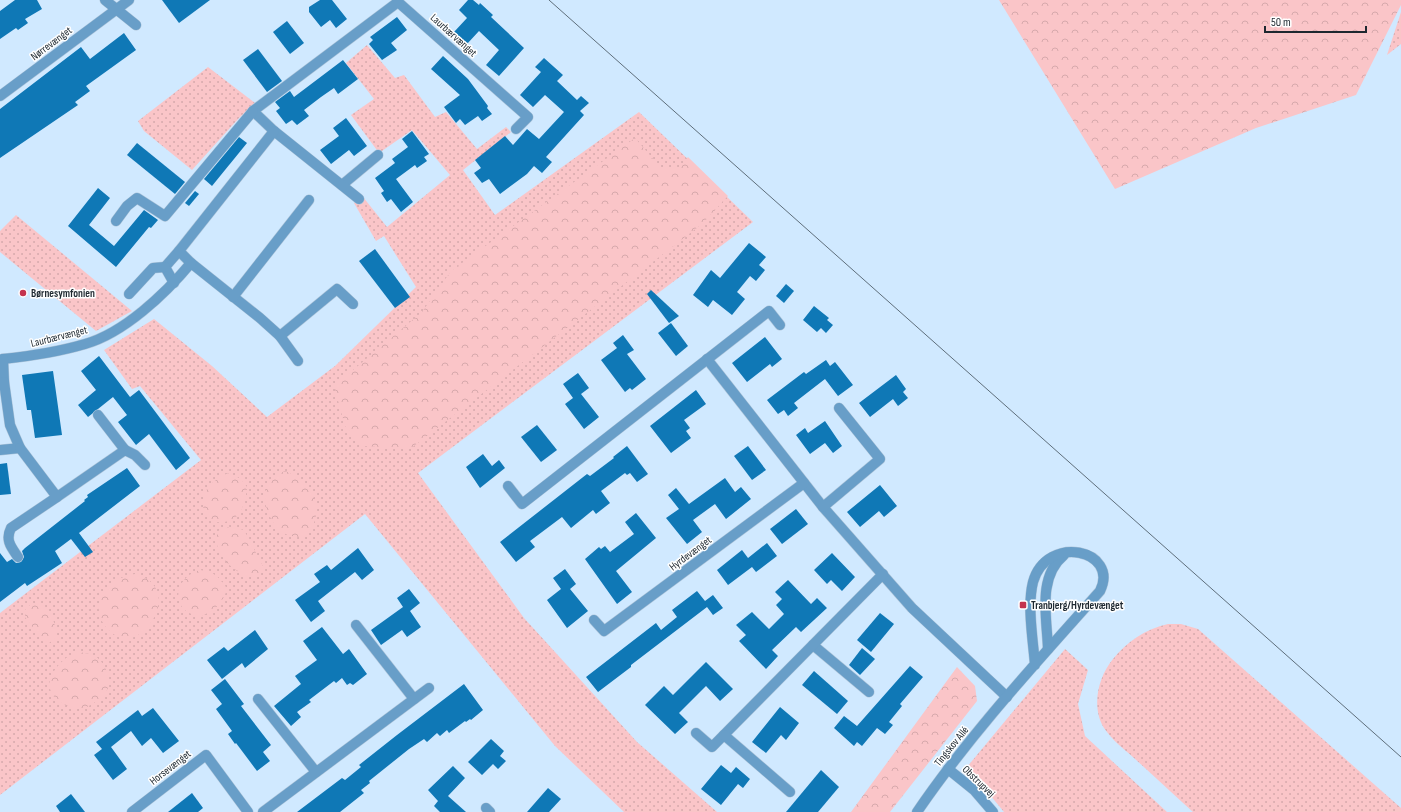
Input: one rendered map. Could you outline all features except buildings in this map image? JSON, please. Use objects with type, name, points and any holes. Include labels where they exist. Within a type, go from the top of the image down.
[{"type":"street","points":[[105,0],[136,25]]},
{"type":"street","name":"Nørrevænget","points":[[0,96],[129,0]]},
{"type":"street","name":"Laurbærvænget","points":[[116,221],[127,206],[137,198],[165,216],[253,111],[398,2],[528,117],[516,129]]},
{"type":"street","points":[[253,111],[274,131],[359,199]]},
{"type":"street","points":[[129,294],[153,268],[165,267],[274,131]]},
{"type":"street","points":[[342,186],[378,155]]},
{"type":"street","points":[[233,297],[309,200]]},
{"type":"street","points":[[179,251],[191,263],[280,336],[298,361]]},
{"type":"street","name":"Laurbærvænget","points":[[56,497],[20,448],[10,425],[2,382],[2,360],[50,353],[86,344],[129,321],[174,283],[191,263]]},
{"type":"street","points":[[165,267],[174,283]]},
{"type":"street","points":[[280,336],[337,289],[353,304]]},
{"type":"street","points":[[508,486],[522,504],[769,311],[780,325]]},
{"type":"street","points":[[706,360],[823,506],[912,608],[1007,697]]},
{"type":"street","points":[[823,506],[880,459],[839,408]]},
{"type":"street","points":[[98,415],[125,450],[135,455],[145,465]]},
{"type":"street","points":[[0,450],[20,448]]},
{"type":"street","points":[[18,557],[9,545],[8,535],[11,528],[125,450]]},
{"type":"street","name":"Hyrdevænget","points":[[594,620],[604,632],[804,483]]},
{"type":"street","points":[[1048,649],[1046,590],[1048,579],[1056,562],[1069,551]]},
{"type":"street","points":[[1035,665],[1031,595],[1034,582],[1039,570],[1047,560],[1057,554],[1069,551]]},
{"type":"street","name":"Tingskov Allé","points":[[917,812],[948,768],[1048,649],[1100,591],[1103,584],[1103,571],[1095,560],[1079,553],[1069,551]]},
{"type":"street","points":[[696,733],[712,747],[883,574]]},
{"type":"street","points":[[356,625],[414,699]]},
{"type":"street","points":[[813,645],[869,692]]},
{"type":"street","points":[[263,812],[429,688]]},
{"type":"street","points":[[258,698],[316,772]]},
{"type":"street","points":[[724,735],[790,792]]},
{"type":"street","name":"Horsevænget","points":[[132,812],[206,755],[248,812]]},
{"type":"street","name":"Obstrupvej","points":[[948,768],[974,790],[993,812]]},
{"type":"green space","points":[[999,0],[1401,0],[1401,5],[1356,95],[1256,128],[1115,189]]},
{"type":"green space","points":[[1401,12],[1401,44],[1387,55]]},
{"type":"green space","points":[[367,45],[395,78],[404,75],[435,117],[446,112],[477,149],[506,127],[511,132],[463,170],[495,215],[639,112],[753,222],[418,473],[524,618],[637,742],[717,812],[624,812],[555,746],[365,514],[0,795],[0,613],[201,460],[140,386],[132,389],[104,350],[154,319],[212,366],[267,417],[335,366],[416,287],[384,236],[376,241],[354,203],[363,197],[387,227],[450,175],[412,130],[379,153],[351,115],[374,99],[346,63]]},
{"type":"green space","points":[[208,67],[255,103],[239,118],[192,170],[144,131],[138,121]]},
{"type":"green space","points":[[635,138],[661,168],[678,169],[688,157],[728,196],[702,224],[410,449],[363,446],[345,426],[334,386],[422,312],[451,271]]},
{"type":"green space","points":[[16,215],[132,311],[96,331],[0,252],[0,231]]},
{"type":"green space","points":[[285,471],[300,479],[311,492],[315,500],[316,517],[310,530],[302,537],[289,535],[277,528],[270,517],[265,503],[268,484],[278,474]]},
{"type":"green space","points":[[229,473],[241,479],[247,487],[242,509],[233,519],[219,522],[210,521],[205,514],[203,506],[205,492],[214,481]]},
{"type":"green space","points":[[229,527],[244,530],[265,570],[256,577],[240,573],[226,562],[221,555],[217,539],[218,531]]},
{"type":"green space","points":[[200,570],[209,572],[216,576],[227,589],[225,595],[216,608],[197,617],[187,612],[183,608],[180,603],[179,592],[182,582],[190,575]]},
{"type":"green space","points":[[135,574],[145,578],[153,584],[159,599],[158,608],[149,625],[142,632],[125,640],[112,633],[104,624],[100,614],[99,604],[103,594],[110,585],[121,578]]},
{"type":"green space","points":[[31,604],[43,606],[51,615],[55,626],[56,638],[49,643],[44,643],[25,617],[25,610]]},
{"type":"green space","points":[[1168,624],[1181,624],[1198,629],[1401,808],[1401,812],[1193,812],[1118,744],[1104,728],[1098,711],[1097,702],[1100,683],[1103,674],[1113,659],[1124,647],[1137,637],[1152,629]]},
{"type":"green space","points":[[1065,649],[1088,670],[1078,704],[1085,736],[1167,812],[1004,812],[967,767]]},
{"type":"green space","points":[[77,652],[91,654],[97,658],[104,666],[109,677],[108,687],[104,695],[83,709],[68,706],[59,701],[52,694],[50,689],[51,677],[58,666],[67,657]]},
{"type":"green space","points":[[957,667],[975,686],[977,701],[890,812],[851,812]]},
{"type":"tram line","points":[[549,0],[1401,757]]},
{"type":"place","name":"Børnesymfonien","points":[[23,293]]},
{"type":"place","name":"Tranbjerg/Hyrdevænget","points":[[1023,605]]}]
